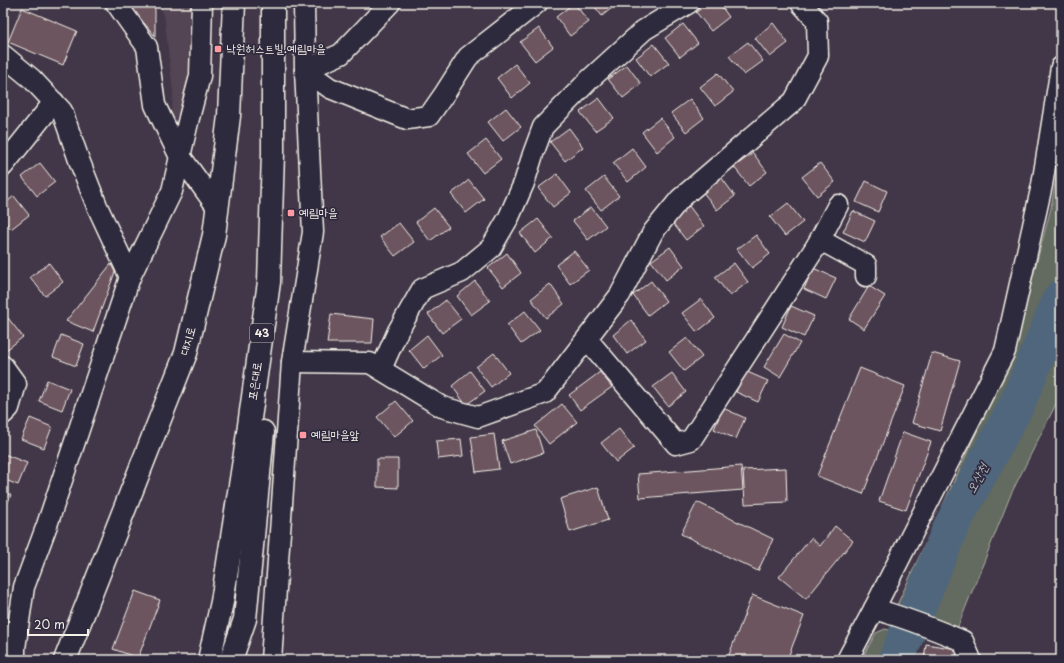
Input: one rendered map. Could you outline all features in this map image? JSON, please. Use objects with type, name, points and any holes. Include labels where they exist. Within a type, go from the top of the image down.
[{"type":"main road","name":"대지로","points":[[65,660],[186,353],[214,235],[229,116],[234,3]]},
{"type":"main road","name":"포은대로","points":[[209,660],[225,586],[269,282],[273,153],[273,3]]},
{"type":"main road","name":"포은대로","points":[[231,660],[244,619],[275,325],[282,192],[286,3]]},
{"type":"street","points":[[116,3],[147,48],[155,105],[180,155],[217,207]]},
{"type":"street","points":[[15,654],[24,587],[47,525],[130,277],[172,191],[200,76],[202,3]]},
{"type":"street","points":[[271,660],[292,362],[313,232],[304,70],[304,3]]},
{"type":"street","points":[[304,70],[341,54],[390,3]]},
{"type":"street","points":[[304,70],[330,88],[407,119],[429,116],[468,57],[537,3]]},
{"type":"street","points":[[381,369],[398,331],[422,289],[462,272],[491,248],[509,217],[524,183],[533,154],[544,127],[589,80],[644,30],[689,3]]},
{"type":"street","points":[[292,362],[370,363],[442,407],[478,417],[545,393],[620,296],[653,232],[680,199],[794,101],[818,56],[816,21],[801,3]]},
{"type":"street","points":[[3,55],[32,79],[62,111],[97,206],[130,277]]},
{"type":"street","points":[[847,660],[881,611],[1005,351],[1042,185],[1061,66]]},
{"type":"street","points":[[3,166],[54,102]]},
{"type":"street","points":[[587,339],[676,444],[691,440],[817,245],[838,205]]},
{"type":"street","points":[[817,245],[826,243],[866,265],[866,276]]},
{"type":"street","points":[[3,366],[16,384],[9,408],[3,414]]},
{"type":"street","points":[[881,611],[963,641],[971,660]]},
{"type":"street","points":[[3,629],[15,654]]},
{"type":"shaded area","points":[[158,3],[195,3],[196,77],[171,128],[173,91],[164,15]]},
{"type":"green space","points":[[1061,148],[1061,288],[1015,403],[951,517],[912,611],[897,605],[1012,355],[1051,208]]},
{"type":"green space","points":[[1061,306],[1061,394],[1011,494],[957,629],[919,614],[953,530],[1020,406]]},
{"type":"green space","points":[[885,629],[904,633],[893,660],[861,660],[876,633]]},
{"type":"green space","points":[[910,634],[921,640],[906,660],[899,660]]},
{"type":"building","points":[[127,3],[151,3],[155,10],[155,36]]},
{"type":"building","points":[[574,3],[589,22],[570,36],[556,17]]},
{"type":"building","points":[[592,3],[618,3],[602,16]]},
{"type":"building","points":[[709,3],[719,3],[729,17],[711,31],[696,12]]},
{"type":"building","points":[[22,8],[77,31],[63,65],[8,42]]},
{"type":"building","points":[[773,23],[788,43],[770,57],[755,38]]},
{"type":"building","points":[[683,24],[698,43],[680,57],[665,38]]},
{"type":"building","points":[[539,28],[553,47],[535,61],[520,42]]},
{"type":"building","points":[[748,42],[763,61],[744,75],[729,56]]},
{"type":"building","points":[[654,44],[669,63],[650,77],[636,58]]},
{"type":"building","points":[[515,64],[530,83],[512,98],[497,78]]},
{"type":"building","points":[[627,65],[641,84],[623,98],[608,79]]},
{"type":"building","points":[[718,73],[733,92],[715,106],[700,87]]},
{"type":"building","points":[[599,98],[614,118],[595,131],[580,112]]},
{"type":"building","points":[[690,99],[704,118],[686,132],[671,113]]},
{"type":"building","points":[[506,108],[521,127],[503,141],[488,122]]},
{"type":"building","points":[[660,118],[675,137],[657,152],[642,132]]},
{"type":"building","points":[[569,128],[583,147],[565,161],[550,142]]},
{"type":"building","points":[[486,140],[501,159],[483,173],[468,154]]},
{"type":"building","points":[[632,148],[646,167],[628,182],[613,163]]},
{"type":"building","points":[[753,153],[767,172],[749,186],[734,167]]},
{"type":"building","points":[[40,163],[55,182],[37,196],[22,177]]},
{"type":"building","points":[[820,163],[835,182],[817,196],[802,177]]},
{"type":"building","points":[[557,174],[571,193],[553,207],[538,188]]},
{"type":"building","points":[[604,177],[619,196],[601,210],[586,191]]},
{"type":"building","points":[[721,177],[735,196],[717,210],[702,191]]},
{"type":"building","points":[[469,180],[484,199],[466,213],[451,194]]},
{"type":"building","points":[[866,181],[887,191],[878,212],[856,202]]},
{"type":"building","points":[[14,196],[29,215],[11,229],[3,219],[3,205]]},
{"type":"building","points":[[788,203],[803,222],[785,236],[770,217]]},
{"type":"building","points":[[689,206],[704,226],[686,240],[671,221]]},
{"type":"building","points":[[591,207],[606,226],[588,240],[573,221]]},
{"type":"building","points":[[434,208],[449,227],[430,241],[416,222]]},
{"type":"building","points":[[853,211],[875,221],[865,242],[843,232]]},
{"type":"building","points":[[538,219],[553,238],[535,253],[520,233]]},
{"type":"building","points":[[399,223],[414,242],[395,256],[380,237]]},
{"type":"building","points":[[756,235],[770,254],[752,268],[737,249]]},
{"type":"building","points":[[670,247],[684,266],[666,280],[651,261]]},
{"type":"building","points":[[574,251],[589,270],[570,284],[556,265]]},
{"type":"building","points":[[507,253],[521,273],[503,287],[488,268]]},
{"type":"building","points":[[49,263],[63,282],[45,296],[30,277]]},
{"type":"building","points":[[734,263],[748,282],[730,296],[715,277]]},
{"type":"building","points":[[111,264],[115,272],[93,332],[66,321]]},
{"type":"building","points":[[813,268],[836,278],[826,299],[804,289]]},
{"type":"building","points":[[475,281],[490,301],[471,315],[457,296]]},
{"type":"building","points":[[651,281],[666,301],[648,315],[633,295]]},
{"type":"building","points":[[550,284],[564,304],[546,318],[531,299]]},
{"type":"building","points":[[869,286],[885,296],[864,329],[849,319]]},
{"type":"building","points":[[701,299],[715,318],[697,332],[682,313]]},
{"type":"building","points":[[446,300],[461,319],[442,333],[428,314]]},
{"type":"building","points":[[791,306],[814,316],[804,337],[782,327]]},
{"type":"building","points":[[525,311],[540,330],[521,344],[507,325]]},
{"type":"building","points":[[331,314],[374,319],[372,343],[327,343]]},
{"type":"building","points":[[8,318],[23,337],[5,351],[3,349],[3,322]]},
{"type":"building","points":[[631,320],[646,340],[627,354],[613,335]]},
{"type":"building","points":[[784,334],[800,343],[780,377],[764,367]]},
{"type":"building","points":[[61,335],[84,344],[76,366],[53,357]]},
{"type":"building","points":[[427,335],[442,355],[424,369],[409,350]]},
{"type":"building","points":[[687,338],[702,357],[684,371],[669,352]]},
{"type":"building","points":[[494,353],[509,373],[491,387],[476,367]]},
{"type":"building","points":[[932,353],[960,361],[940,431],[912,423]]},
{"type":"building","points":[[860,368],[905,386],[863,494],[817,476]]},
{"type":"building","points":[[470,371],[485,391],[466,405],[452,386]]},
{"type":"building","points":[[745,371],[768,381],[758,402],[736,392]]},
{"type":"building","points":[[600,372],[612,387],[580,410],[569,395]]},
{"type":"building","points":[[672,373],[686,392],[668,406],[653,387]]},
{"type":"building","points":[[47,380],[70,389],[62,410],[39,401]]},
{"type":"building","points":[[396,401],[413,421],[394,437],[377,417]]},
{"type":"building","points":[[562,404],[577,422],[549,444],[535,426]]},
{"type":"building","points":[[723,408],[745,418],[736,439],[714,429]]},
{"type":"building","points":[[30,418],[52,427],[44,448],[21,439]]},
{"type":"building","points":[[619,429],[634,448],[616,462],[601,443]]},
{"type":"building","points":[[536,430],[543,453],[510,464],[502,441]]},
{"type":"building","points":[[903,432],[931,442],[906,510],[879,501]]},
{"type":"building","points":[[494,434],[499,469],[476,472],[471,437]]},
{"type":"building","points":[[461,439],[463,456],[438,459],[436,441]]},
{"type":"building","points":[[4,454],[27,463],[18,485],[3,479]]},
{"type":"building","points":[[377,459],[398,459],[398,488],[377,487]]},
{"type":"building","points":[[741,466],[743,490],[640,498],[638,474]]},
{"type":"building","points":[[786,468],[787,502],[745,504],[743,470]]},
{"type":"building","points":[[598,487],[608,520],[570,532],[560,499]]},
{"type":"building","points":[[3,492],[11,495],[3,513]]},
{"type":"building","points":[[697,502],[773,539],[758,571],[681,534]]},
{"type":"building","points":[[835,526],[853,541],[806,599],[779,577],[811,538],[820,546]]},
{"type":"building","points":[[135,591],[160,600],[138,658],[113,649]]},
{"type":"building","points":[[752,595],[804,616],[787,660],[727,660]]},
{"type":"building","points":[[926,644],[957,649],[956,660],[924,660]]},
{"type":"waterway","name":"오산천","points":[[896,660],[951,527],[1017,404],[1061,298]]},
{"type":"place","name":"낙원허스트빌.예림마을","points":[[218,49]]},
{"type":"place","name":"예림마을","points":[[291,213]]},
{"type":"place","name":"예림마을앞","points":[[303,435]]}]
